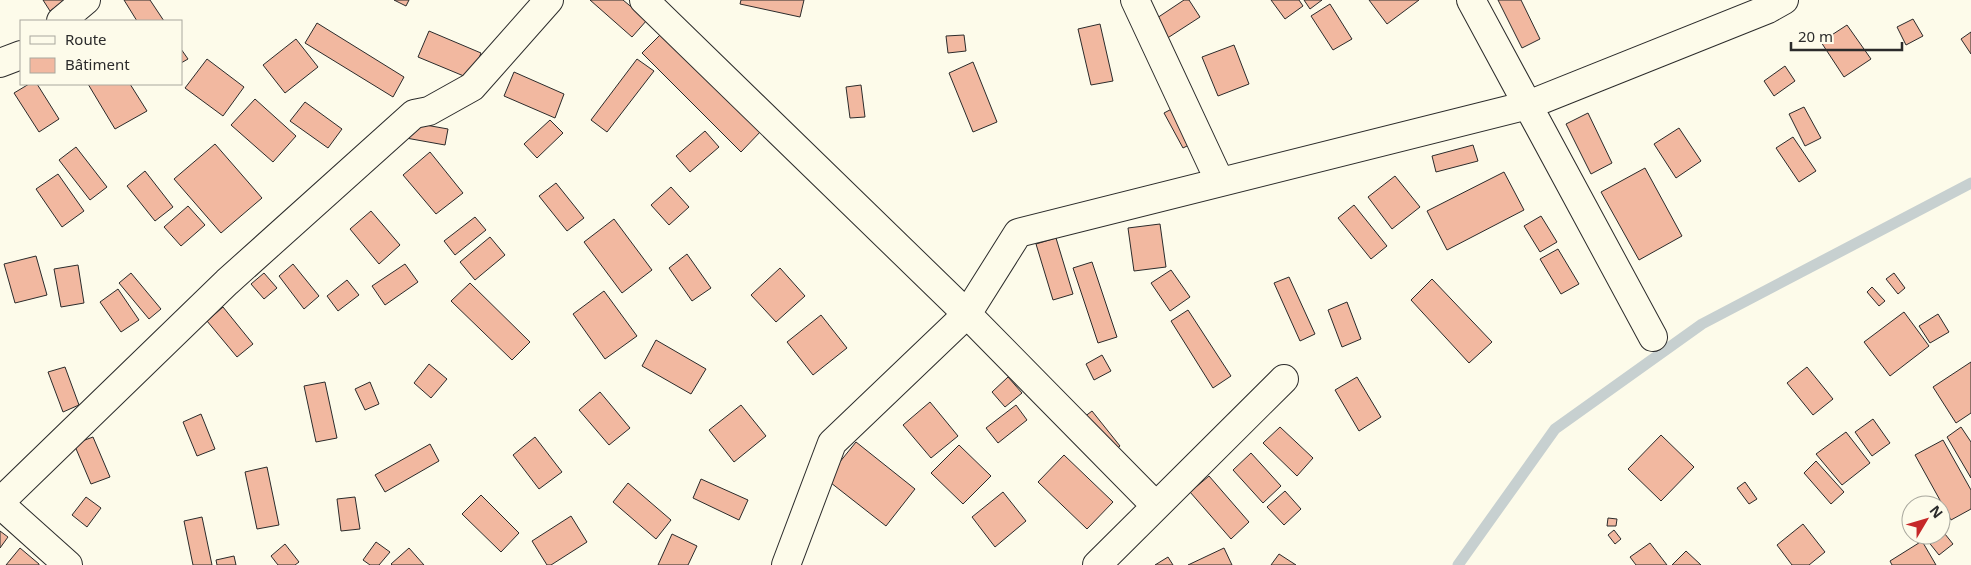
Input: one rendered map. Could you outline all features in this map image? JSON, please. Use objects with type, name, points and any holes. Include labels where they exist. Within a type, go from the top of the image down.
[{"type":"street","points":[[62,20],[86,0]]},
{"type":"street","points":[[68,565],[0,503],[227,282],[414,114],[429,111],[472,87],[549,0]]},
{"type":"street","points":[[644,0],[967,314],[1156,506]]},
{"type":"street","points":[[1135,0],[1220,182]]},
{"type":"street","points":[[1471,0],[1653,337]]},
{"type":"street","points":[[786,565],[832,443],[967,314],[1018,233],[1528,105],[1771,3]]},
{"type":"street","points":[[0,63],[20,55]]},
{"type":"street","points":[[1097,565],[1284,379]]},
{"type":"building","points":[[43,0],[65,0],[50,11]]},
{"type":"building","points":[[124,0],[150,0],[163,20],[136,20]]},
{"type":"building","points":[[394,0],[409,0],[406,6]]},
{"type":"building","points":[[590,0],[623,0],[647,20],[632,37]]},
{"type":"building","points":[[741,0],[804,0],[800,17],[740,4]]},
{"type":"building","points":[[1184,0],[1189,0],[1200,17],[1166,39],[1154,20]]},
{"type":"building","points":[[1271,0],[1299,0],[1303,6],[1285,19]]},
{"type":"building","points":[[1304,0],[1322,0],[1310,9]]},
{"type":"building","points":[[1369,0],[1419,0],[1387,24]]},
{"type":"building","points":[[1498,0],[1521,0],[1540,39],[1522,48]]},
{"type":"building","points":[[1330,4],[1352,39],[1333,50],[1311,16]]},
{"type":"building","points":[[1913,19],[1923,36],[1906,45],[1897,27]]},
{"type":"building","points":[[317,23],[404,77],[393,97],[305,43]]},
{"type":"building","points":[[1100,24],[1113,81],[1091,85],[1078,29]]},
{"type":"building","points":[[1847,25],[1871,59],[1844,77],[1821,42]]},
{"type":"building","points":[[429,31],[481,53],[471,79],[418,57]]},
{"type":"building","points":[[663,32],[762,130],[741,152],[642,53]]},
{"type":"building","points":[[1971,32],[1971,54],[1961,39]]},
{"type":"building","points":[[964,35],[966,51],[948,53],[946,36]]},
{"type":"building","points":[[296,39],[318,67],[285,93],[263,65]]},
{"type":"building","points":[[1234,45],[1249,84],[1218,96],[1202,57]]},
{"type":"building","points":[[182,50],[188,59],[182,62]]},
{"type":"building","points":[[207,59],[244,87],[223,116],[185,88]]},
{"type":"building","points":[[637,59],[654,71],[607,132],[591,120]]},
{"type":"building","points":[[973,62],[997,122],[973,132],[949,73]]},
{"type":"building","points":[[1785,66],[1795,81],[1774,96],[1764,81]]},
{"type":"building","points":[[514,72],[564,94],[555,118],[504,96]]},
{"type":"building","points":[[27,85],[38,85],[59,119],[39,132],[14,93]]},
{"type":"building","points":[[89,85],[131,85],[147,111],[115,129]]},
{"type":"building","points":[[861,85],[865,117],[850,118],[846,87]]},
{"type":"building","points":[[255,99],[296,136],[273,162],[231,125]]},
{"type":"building","points":[[305,102],[342,129],[328,148],[290,121]]},
{"type":"building","points":[[1185,102],[1203,138],[1183,148],[1164,113]]},
{"type":"building","points":[[1804,107],[1821,138],[1805,146],[1789,114]]},
{"type":"building","points":[[1588,113],[1612,163],[1591,174],[1566,124]]},
{"type":"building","points":[[550,120],[563,133],[537,158],[524,144]]},
{"type":"building","points":[[409,122],[448,129],[445,145],[406,138]]},
{"type":"building","points":[[1679,128],[1701,161],[1676,178],[1654,144]]},
{"type":"building","points":[[705,131],[719,147],[690,172],[676,156]]},
{"type":"building","points":[[1793,137],[1816,171],[1799,182],[1776,148]]},
{"type":"building","points":[[215,144],[262,198],[221,233],[174,179]]},
{"type":"building","points":[[1473,145],[1478,161],[1436,172],[1432,156]]},
{"type":"building","points":[[76,147],[107,187],[90,200],[59,160]]},
{"type":"building","points":[[430,152],[463,193],[436,214],[403,175]]},
{"type":"building","points":[[1645,168],[1682,236],[1639,260],[1601,192]]},
{"type":"building","points":[[145,171],[173,207],[155,221],[127,186]]},
{"type":"building","points":[[1504,172],[1524,210],[1447,250],[1427,211]]},
{"type":"building","points":[[58,174],[84,211],[62,227],[36,189]]},
{"type":"building","points":[[1395,176],[1420,207],[1392,229],[1368,197]]},
{"type":"building","points":[[556,183],[584,218],[567,231],[539,196]]},
{"type":"building","points":[[671,187],[689,207],[669,225],[651,205]]},
{"type":"building","points":[[1354,205],[1387,246],[1371,259],[1338,218]]},
{"type":"building","points":[[188,206],[205,225],[181,246],[164,227]]},
{"type":"building","points":[[371,211],[400,245],[379,264],[350,229]]},
{"type":"building","points":[[1541,216],[1557,242],[1540,252],[1524,226]]},
{"type":"building","points":[[475,217],[486,230],[455,255],[444,241]]},
{"type":"building","points":[[614,219],[652,270],[622,293],[584,242]]},
{"type":"building","points":[[1160,224],[1166,267],[1134,271],[1128,228]]},
{"type":"building","points":[[490,237],[505,255],[475,280],[460,262]]},
{"type":"building","points":[[1056,238],[1073,294],[1053,300],[1036,244]]},
{"type":"building","points":[[1558,249],[1579,284],[1561,294],[1540,259]]},
{"type":"building","points":[[687,254],[711,288],[692,301],[669,268]]},
{"type":"building","points":[[36,256],[47,295],[15,303],[4,264]]},
{"type":"building","points":[[1092,262],[1117,337],[1098,343],[1073,268]]},
{"type":"building","points":[[293,264],[319,296],[304,309],[279,276]]},
{"type":"building","points":[[405,264],[418,282],[385,305],[372,286]]},
{"type":"building","points":[[78,265],[84,303],[61,307],[54,269]]},
{"type":"building","points":[[780,268],[805,296],[776,322],[751,295]]},
{"type":"building","points":[[1171,270],[1190,297],[1170,311],[1151,283]]},
{"type":"building","points":[[131,273],[161,309],[149,319],[119,283]]},
{"type":"building","points":[[264,273],[277,288],[264,299],[251,284]]},
{"type":"building","points":[[1894,273],[1905,288],[1898,294],[1886,279]]},
{"type":"building","points":[[1289,277],[1315,334],[1300,341],[1274,283]]},
{"type":"building","points":[[1432,279],[1492,342],[1469,363],[1411,300]]},
{"type":"building","points":[[347,280],[359,295],[338,311],[327,296]]},
{"type":"building","points":[[470,283],[530,342],[512,360],[451,301]]},
{"type":"building","points":[[1872,287],[1885,301],[1879,306],[1867,292]]},
{"type":"building","points":[[118,289],[139,320],[121,332],[100,302]]},
{"type":"building","points":[[604,291],[637,336],[605,359],[573,314]]},
{"type":"building","points":[[1347,302],[1361,339],[1342,347],[1328,310]]},
{"type":"building","points":[[223,307],[253,344],[237,357],[207,321]]},
{"type":"building","points":[[1188,310],[1231,376],[1213,388],[1171,321]]},
{"type":"building","points":[[1904,312],[1929,346],[1890,376],[1864,342]]},
{"type":"building","points":[[1938,314],[1949,332],[1930,343],[1919,326]]},
{"type":"building","points":[[821,315],[847,348],[813,375],[787,342]]},
{"type":"building","points":[[656,340],[706,369],[691,394],[642,366]]},
{"type":"building","points":[[1102,355],[1111,371],[1094,380],[1086,364]]},
{"type":"building","points":[[1971,362],[1971,413],[1956,423],[1933,387]]},
{"type":"building","points":[[429,364],[447,379],[431,398],[414,383]]},
{"type":"building","points":[[65,367],[79,405],[63,412],[48,372]]},
{"type":"building","points":[[1807,367],[1833,399],[1813,415],[1787,383]]},
{"type":"building","points":[[1008,377],[1022,393],[1005,407],[992,392]]},
{"type":"building","points":[[1357,377],[1381,417],[1359,431],[1335,390]]},
{"type":"building","points":[[325,382],[337,438],[316,442],[304,386]]},
{"type":"building","points":[[370,382],[379,404],[365,410],[355,389]]},
{"type":"building","points":[[600,392],[630,428],[609,445],[579,410]]},
{"type":"building","points":[[930,402],[958,436],[931,458],[903,425]]},
{"type":"building","points":[[741,405],[766,436],[734,462],[709,430]]},
{"type":"building","points":[[1016,405],[1027,420],[998,443],[986,428]]},
{"type":"building","points":[[1092,411],[1120,446],[1103,460],[1075,424]]},
{"type":"building","points":[[201,414],[215,449],[197,456],[183,422]]},
{"type":"building","points":[[1873,419],[1890,443],[1872,456],[1855,432]]},
{"type":"building","points":[[1280,427],[1313,458],[1297,476],[1263,443]]},
{"type":"building","points":[[1961,427],[1971,442],[1971,478],[1947,437]]},
{"type":"building","points":[[1846,432],[1870,463],[1842,485],[1816,454]]},
{"type":"building","points":[[1661,435],[1694,467],[1661,501],[1628,469]]},
{"type":"building","points":[[93,437],[110,477],[91,484],[74,444]]},
{"type":"building","points":[[535,437],[562,472],[539,489],[513,455]]},
{"type":"building","points":[[1943,440],[1971,490],[1971,509],[1951,520],[1951,495],[1937,495],[1915,455]]},
{"type":"building","points":[[856,442],[915,489],[886,526],[826,479]]},
{"type":"building","points":[[430,444],[439,461],[385,492],[375,475]]},
{"type":"building","points":[[959,445],[991,476],[963,504],[931,473]]},
{"type":"building","points":[[1251,453],[1281,486],[1263,503],[1233,470]]},
{"type":"building","points":[[1064,455],[1113,502],[1087,529],[1038,482]]},
{"type":"building","points":[[1816,461],[1844,492],[1831,504],[1804,473]]},
{"type":"building","points":[[267,467],[279,525],[257,529],[245,472]]},
{"type":"building","points":[[1209,476],[1249,522],[1231,539],[1190,492]]},
{"type":"building","points":[[701,479],[748,500],[739,520],[693,498]]},
{"type":"building","points":[[1745,482],[1757,499],[1749,504],[1737,488]]},
{"type":"building","points":[[628,483],[671,520],[656,539],[613,502]]},
{"type":"building","points":[[1285,491],[1301,509],[1284,525],[1267,507]]},
{"type":"building","points":[[1003,492],[1026,521],[995,547],[972,517]]},
{"type":"building","points":[[481,495],[519,533],[501,552],[462,514]]},
{"type":"building","points":[[86,497],[101,508],[87,527],[72,515]]},
{"type":"building","points":[[355,497],[360,529],[341,531],[337,499]]},
{"type":"building","points":[[571,516],[587,542],[551,565],[547,565],[532,541]]},
{"type":"building","points":[[202,517],[212,565],[193,565],[184,521]]},
{"type":"building","points":[[1608,518],[1617,519],[1616,526],[1607,526]]},
{"type":"building","points":[[1803,524],[1825,552],[1809,565],[1792,565],[1777,545]]},
{"type":"building","points":[[1614,530],[1621,539],[1615,544],[1608,535]]},
{"type":"building","points":[[0,531],[8,537],[0,548]]},
{"type":"building","points":[[672,534],[697,546],[688,565],[658,565]]},
{"type":"building","points":[[376,542],[390,552],[379,565],[370,565],[363,560]]},
{"type":"building","points":[[1951,542],[1953,544],[1939,555],[1931,545],[1951,545]]},
{"type":"building","points":[[1650,543],[1667,565],[1636,565],[1630,557]]},
{"type":"building","points":[[285,544],[299,562],[295,565],[278,565],[271,556]]},
{"type":"building","points":[[1916,545],[1924,545],[1936,565],[1892,565],[1890,561]]},
{"type":"building","points":[[20,548],[39,564],[39,565],[6,565]]},
{"type":"building","points":[[409,548],[424,565],[391,564]]},
{"type":"building","points":[[1224,548],[1232,565],[1188,565]]},
{"type":"building","points":[[1686,551],[1701,565],[1672,565]]},
{"type":"building","points":[[1279,554],[1296,565],[1271,565]]},
{"type":"building","points":[[234,556],[236,565],[217,565],[216,560]]},
{"type":"building","points":[[1168,557],[1173,565],[1155,565]]},
{"type":"waterway","points":[[1458,565],[1555,429],[1702,324],[1971,183]]}]
